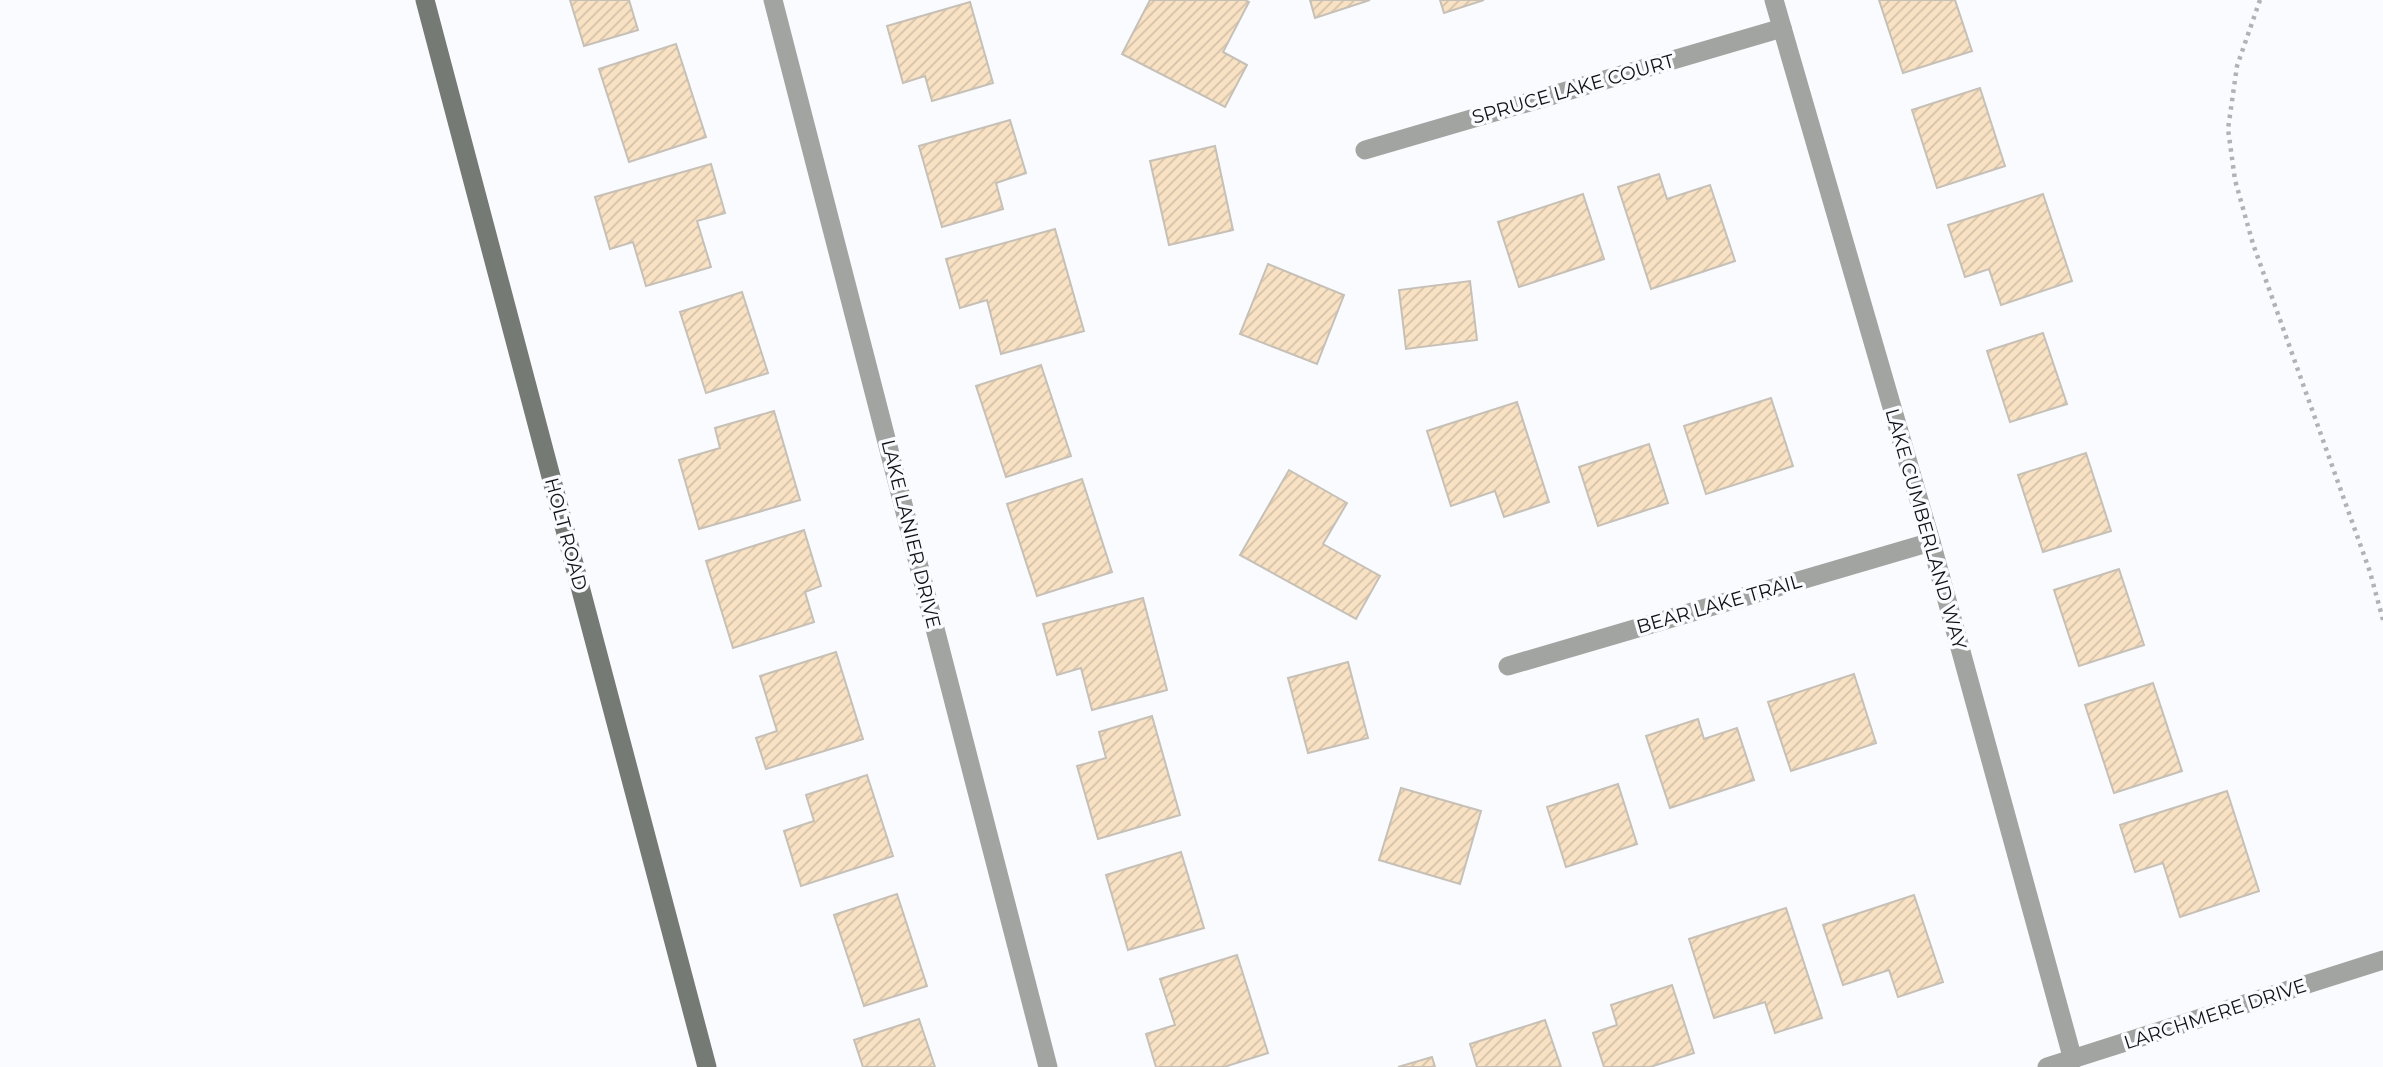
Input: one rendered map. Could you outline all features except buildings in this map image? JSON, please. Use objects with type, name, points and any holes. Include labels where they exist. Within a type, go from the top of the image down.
[{"type":"main road","name":"HOLT ROAD","points":[[425,0],[707,1067]]},
{"type":"street","name":"LAKE LANIER DRIVE","points":[[773,0],[1048,1067]]},
{"type":"street","name":"LAKE CUMBERLAND WAY","points":[[1774,0],[1931,542],[2073,1060]]},
{"type":"street","name":"SPRUCE LAKE COURT","points":[[1365,149],[1782,28]]},
{"type":"street","name":"BEAR LAKE TRAIL","points":[[1508,666],[1931,542]]},
{"type":"street","name":"LARCHMERE DRIVE","points":[[2048,1067],[2383,960]]},
{"type":"path","points":[[2260,0],[2237,66],[2228,129],[2235,180],[2253,244],[2370,572],[2383,620]]}]
